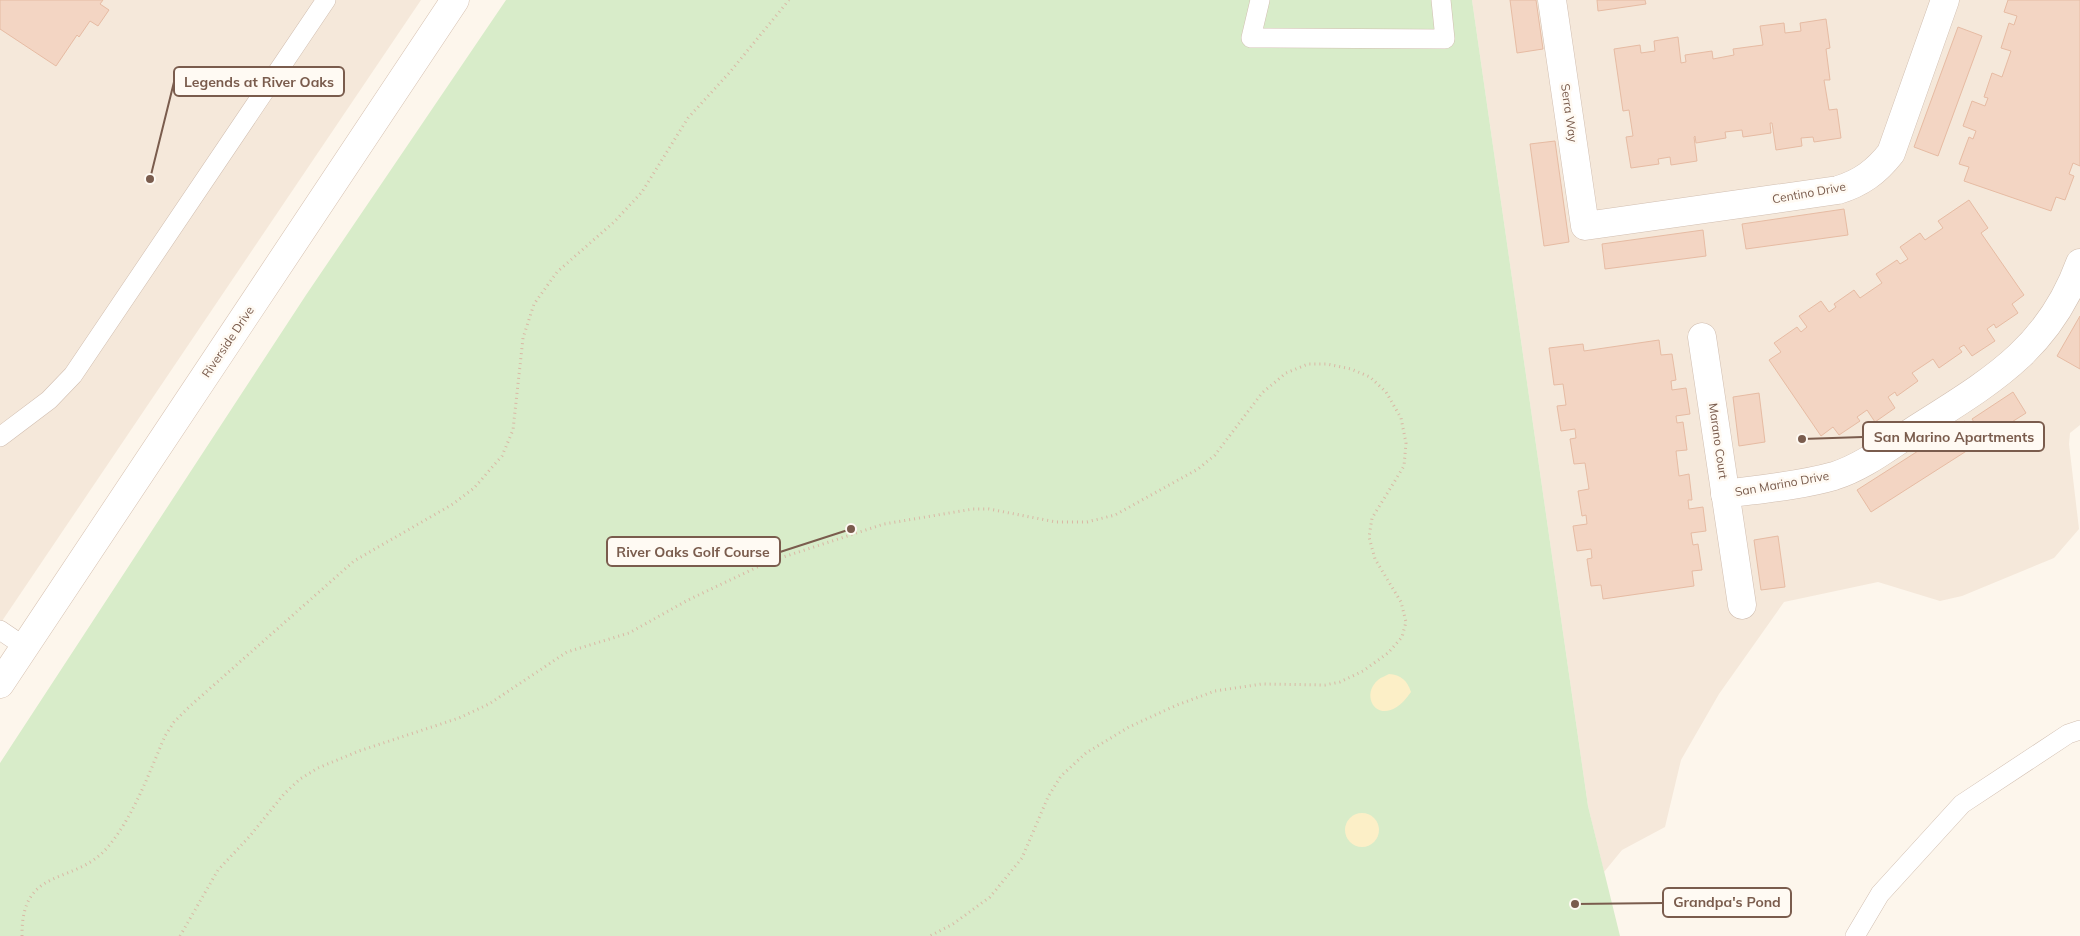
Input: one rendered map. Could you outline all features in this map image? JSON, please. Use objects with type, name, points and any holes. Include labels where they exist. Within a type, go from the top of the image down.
[{"type":"street","name":"Riverside Drive","points":[[1,681],[455,0]]},
{"type":"street","name":"Serra Way","points":[[1552,0],[1585,226]]},
{"type":"street","name":"Centino Drive","points":[[1585,226],[1838,190],[1854,185],[1868,177],[1881,166],[1891,153],[1945,0]]},
{"type":"street","name":"San Marino Drive","points":[[1725,494],[1820,479],[1850,470],[1957,402],[2020,356],[2042,334],[2060,309],[2080,263]]},
{"type":"street","name":"Marano Court","points":[[1702,337],[1742,606]]},
{"type":"lane","points":[[0,437],[48,400],[73,375],[326,0]]},
{"type":"lane","points":[[1260,0],[1252,38],[1445,39],[1442,0]]},
{"type":"lane","points":[[0,630],[25,646]]},
{"type":"lane","points":[[1855,936],[1880,894],[1962,804],[2068,734],[2080,730]]},
{"type":"path","points":[[22,936],[22,922],[26,904],[33,893],[55,877],[93,863],[108,847],[124,825],[165,736],[174,722],[354,561],[453,504],[474,488],[502,456],[513,430],[523,338],[534,304],[557,272],[614,222],[642,192],[688,118],[730,72],[789,0]]},
{"type":"path","points":[[180,936],[218,870],[250,838],[284,794],[300,779],[318,768],[360,751],[459,718],[489,704],[567,652],[629,633],[688,600],[768,562],[884,524],[973,509],[990,509],[1056,522],[1087,522],[1114,515],[1198,469],[1215,455],[1262,393],[1286,373],[1308,364],[1327,364],[1351,369],[1370,377],[1386,392],[1401,418],[1406,443],[1404,466],[1372,518],[1369,537],[1375,559],[1401,602],[1406,622],[1402,637],[1388,653],[1363,671],[1340,682],[1325,685],[1262,684],[1215,691],[1177,705],[1129,727],[1086,752],[1061,776],[1048,797],[1022,858],[990,897],[953,924],[930,936]]},
{"type":"shaded area","points":[[0,0],[421,0],[0,624]]},
{"type":"shaded area","points":[[1472,0],[2080,0],[2080,425],[2070,433],[2069,444],[2079,529],[2054,558],[1962,596],[1940,601],[1878,582],[1784,602],[1719,694],[1681,760],[1665,827],[1622,850],[1604,872],[1588,806]]},
{"type":"green space","points":[[506,0],[1472,0],[1588,806],[1620,936],[0,936],[0,763],[306,295]]},
{"type":"sand","points":[[1389,674],[1403,679],[1408,684],[1411,692],[1401,704],[1391,710],[1383,711],[1376,708],[1372,703],[1370,695],[1372,687],[1378,680]]},
{"type":"sand","points":[[1362,813],[1369,814],[1374,818],[1378,823],[1378,837],[1374,842],[1369,846],[1362,847],[1355,846],[1350,842],[1346,837],[1345,830],[1346,823],[1350,818],[1355,814]]},
{"type":"building","points":[[0,0],[103,0],[100,4],[109,10],[98,26],[90,21],[79,37],[77,35],[56,66],[0,29]]},
{"type":"building","points":[[1510,0],[1536,0],[1543,49],[1517,53]]},
{"type":"building","points":[[1597,0],[1645,0],[1646,4],[1598,11]]},
{"type":"building","points":[[2008,0],[2080,0],[2080,166],[2073,163],[2069,174],[2074,176],[2065,200],[2056,197],[2051,211],[1964,181],[1969,167],[1959,164],[1969,137],[1973,139],[1976,131],[1963,126],[1972,101],[1985,106],[1988,98],[1984,97],[1992,73],[2002,77],[2011,51],[2001,48],[2009,23],[2014,25],[2017,16],[2004,12]]},
{"type":"building","points":[[1826,19],[1830,48],[1826,49],[1830,80],[1824,80],[1829,110],[1837,109],[1841,138],[1814,142],[1813,137],[1801,138],[1802,146],[1776,150],[1772,123],[1770,123],[1771,133],[1743,137],[1742,130],[1725,132],[1726,138],[1696,143],[1695,136],[1697,161],[1671,165],[1670,157],[1658,159],[1659,164],[1631,168],[1626,137],[1633,136],[1629,110],[1623,111],[1614,49],[1640,45],[1641,53],[1655,51],[1654,41],[1678,37],[1681,63],[1686,62],[1685,55],[1712,51],[1713,59],[1734,55],[1733,49],[1763,45],[1760,26],[1784,23],[1785,33],[1801,31],[1800,23]]},
{"type":"building","points":[[1958,27],[1982,36],[1938,156],[1914,147]]},
{"type":"building","points":[[1555,141],[1569,242],[1544,246],[1530,144]]},
{"type":"building","points":[[1969,200],[1988,228],[1981,233],[2024,295],[2012,304],[2018,313],[1996,328],[1994,324],[1987,329],[1995,341],[1972,356],[1964,345],[1959,348],[1962,352],[1939,368],[1933,359],[1912,373],[1918,381],[1897,396],[1895,392],[1888,397],[1895,408],[1875,422],[1867,410],[1857,417],[1860,421],[1839,435],[1833,427],[1821,436],[1769,360],[1781,352],[1774,343],[1797,327],[1801,332],[1807,327],[1799,316],[1821,301],[1829,312],[1836,307],[1834,304],[1854,290],[1860,298],[1882,283],[1876,274],[1897,260],[1900,264],[1908,259],[1900,247],[1920,233],[1925,240],[1943,228],[1938,221]]},
{"type":"building","points":[[1844,209],[1848,235],[1746,249],[1742,224]]},
{"type":"building","points":[[1703,230],[1706,256],[1605,269],[1602,244]]},
{"type":"building","points":[[2080,316],[2080,369],[2057,356]]},
{"type":"building","points":[[1659,340],[1661,355],[1672,354],[1676,380],[1671,381],[1672,390],[1686,388],[1690,414],[1676,416],[1677,423],[1683,422],[1687,450],[1676,451],[1679,476],[1689,474],[1692,500],[1688,500],[1689,509],[1703,507],[1706,531],[1691,533],[1693,545],[1698,544],[1702,570],[1692,571],[1694,586],[1603,599],[1601,585],[1591,586],[1587,559],[1592,558],[1591,549],[1577,551],[1573,526],[1587,524],[1586,515],[1582,516],[1578,491],[1589,489],[1585,463],[1574,464],[1570,439],[1576,438],[1575,429],[1561,431],[1557,406],[1566,405],[1563,384],[1554,385],[1549,348],[1583,344],[1584,351]]},
{"type":"building","points":[[2013,392],[2026,413],[1985,439],[1972,419]]},
{"type":"building","points":[[1759,393],[1765,442],[1739,446],[1733,397]]},
{"type":"building","points":[[1965,421],[1979,443],[1871,512],[1857,490]]},
{"type":"building","points":[[1778,536],[1785,587],[1761,590],[1754,540]]},
{"type":"place","name":"Legends at River Oaks","points":[[150,179]]},
{"type":"place","name":"San Marino Apartments","points":[[1802,439]]},
{"type":"place","name":"River Oaks Golf Course","points":[[851,529]]},
{"type":"place","name":"Grandpa's Pond","points":[[1575,904]]}]
